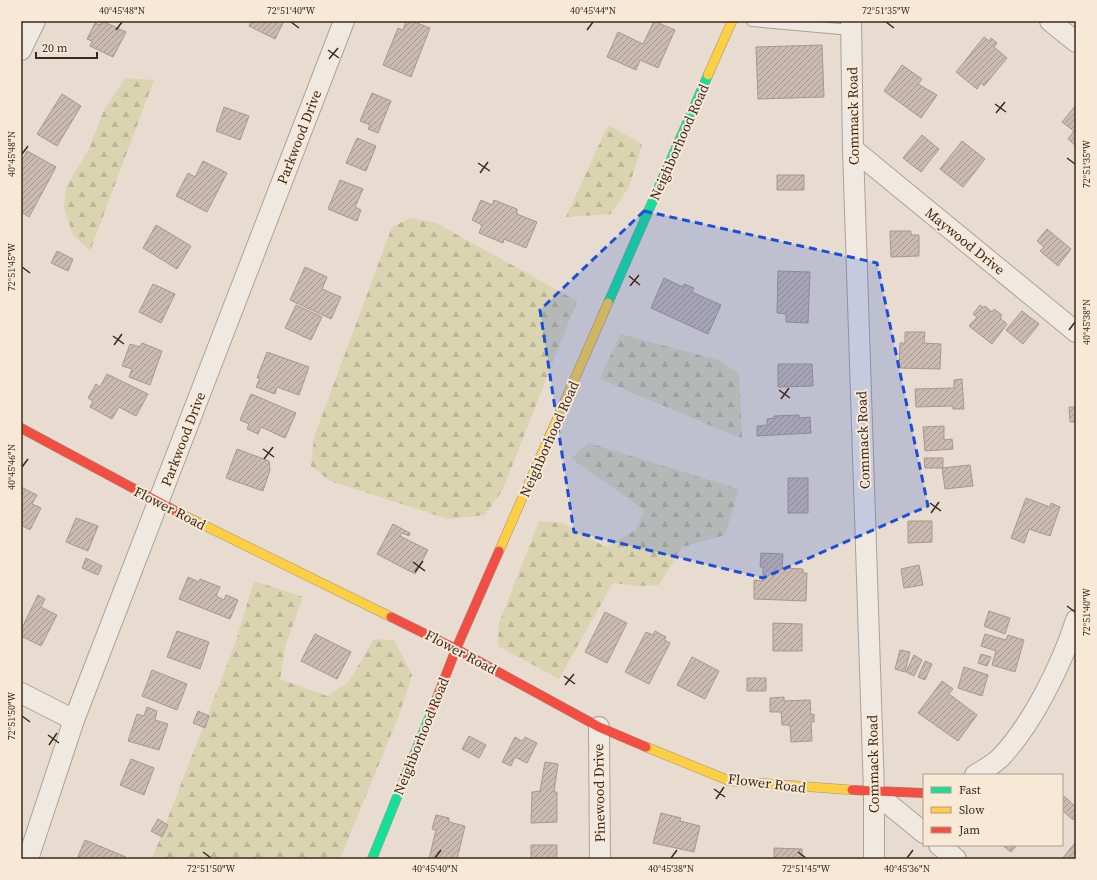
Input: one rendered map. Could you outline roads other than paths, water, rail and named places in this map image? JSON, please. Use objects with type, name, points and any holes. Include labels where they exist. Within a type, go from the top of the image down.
[{"type":"street","points":[[21,50],[35,21]]},
{"type":"street","name":"Parkwood Drive","points":[[28,859],[74,720],[344,21]]},
{"type":"street","name":"Neighborhood Road","points":[[372,859],[456,649],[732,21]]},
{"type":"street","points":[[1050,21],[1076,42]]},
{"type":"street","name":"Commack Road","points":[[851,25],[853,149],[874,792],[874,859]]},
{"type":"street","name":"Maywood Drive","points":[[853,149],[1076,332]]},
{"type":"street","name":"Flower Road","points":[[21,428],[158,503],[456,649],[599,727],[730,781],[823,790],[923,793]]},
{"type":"street","points":[[976,774],[999,758],[1018,735],[1047,690],[1074,632]]},
{"type":"street","points":[[21,693],[74,720]]},
{"type":"street","name":"Pinewood Drive","points":[[599,727],[600,859]]},
{"type":"street","points":[[874,792],[923,832]]},
{"type":"street","points":[[940,846],[956,859]]},
{"type":"lane","points":[[752,21],[851,25]]}]
